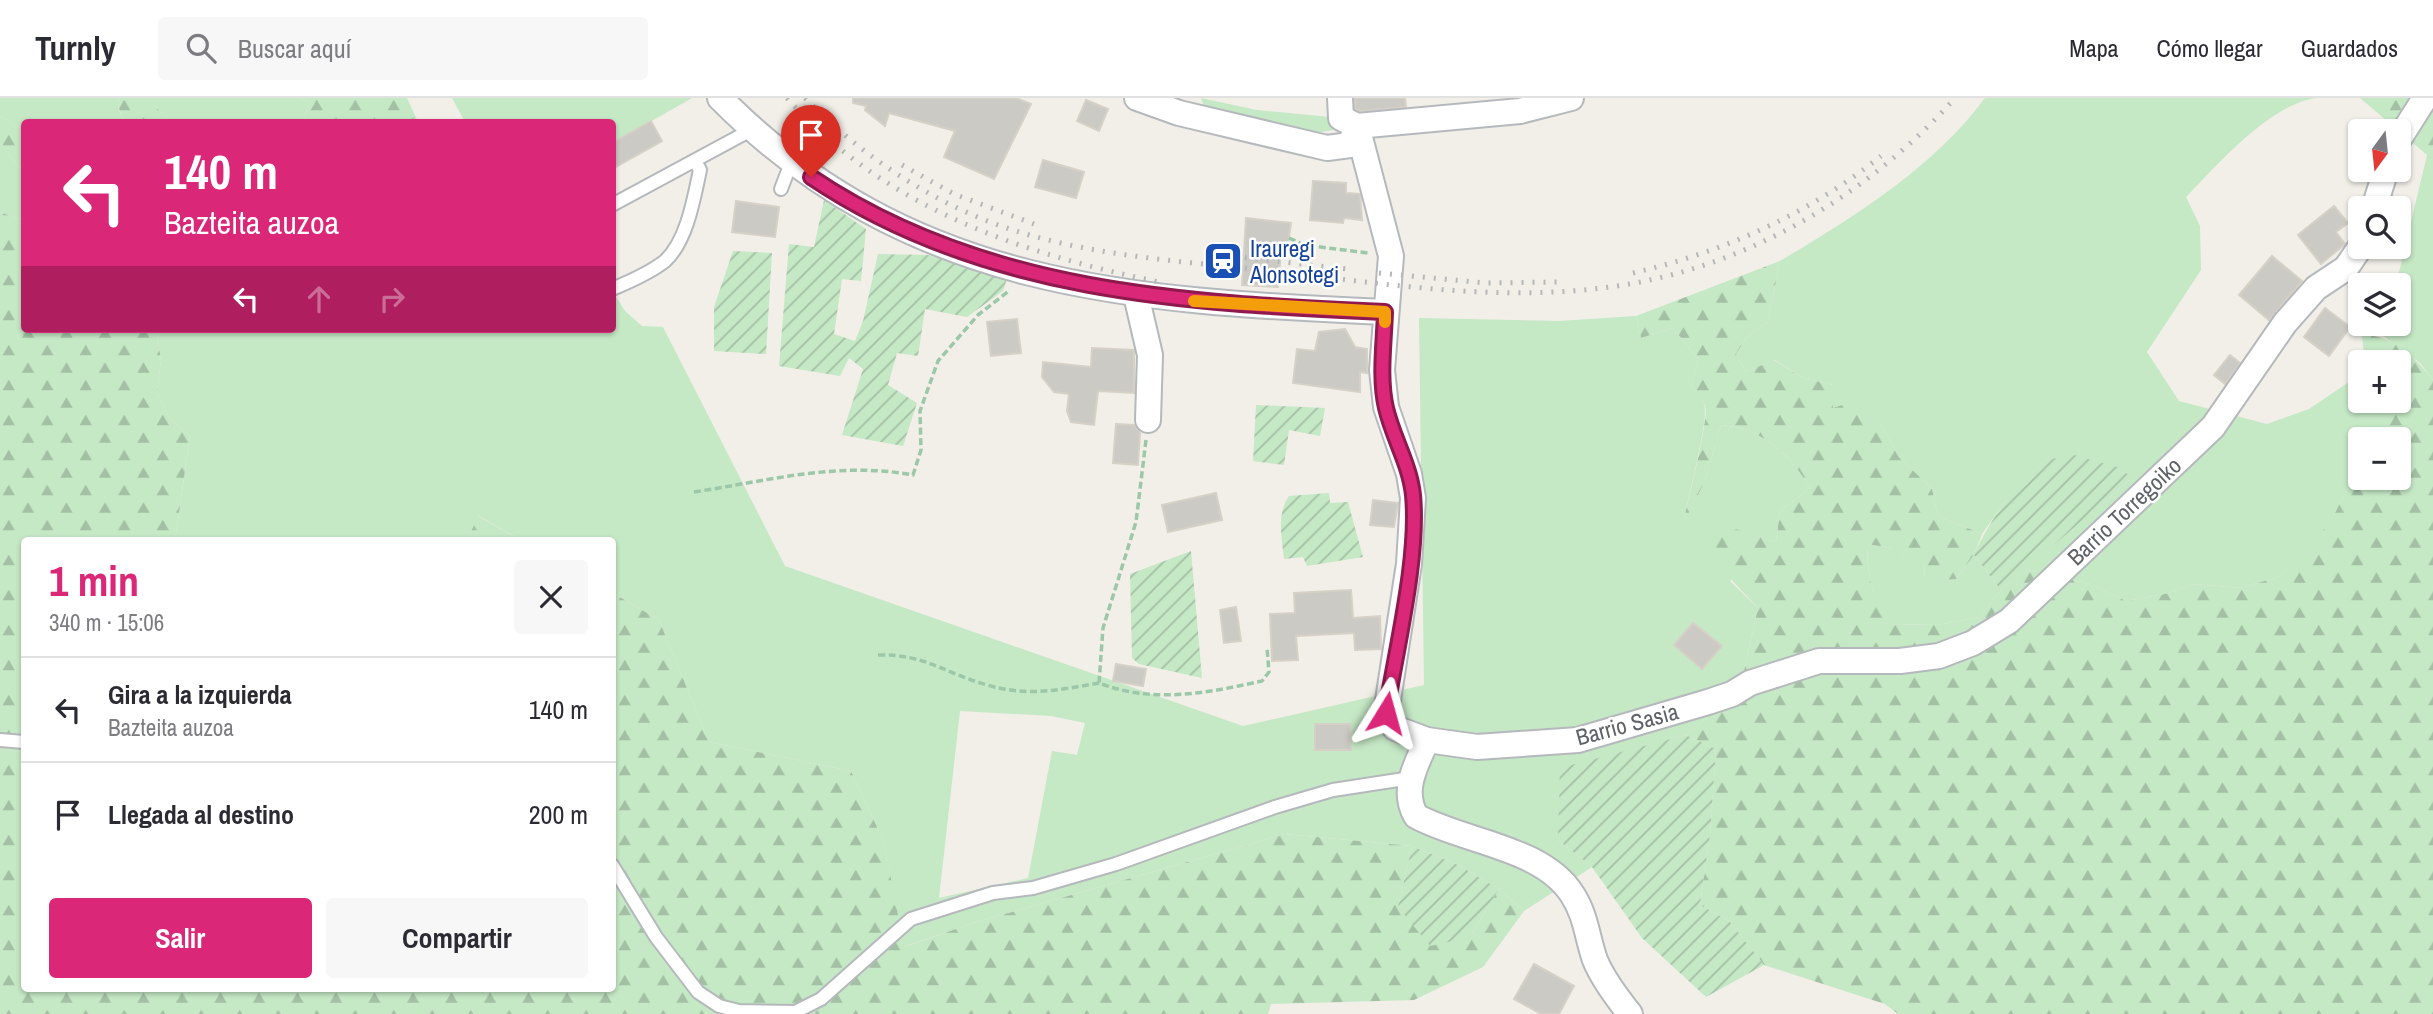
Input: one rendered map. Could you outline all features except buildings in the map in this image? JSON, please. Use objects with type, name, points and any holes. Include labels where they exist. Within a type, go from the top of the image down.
[{"type":"street","points":[[720,98],[751,130],[790,163],[865,211],[936,244],[1044,276],[1136,295],[1226,304],[1385,312]]},
{"type":"street","points":[[1137,98],[1179,113],[1328,148],[1350,145],[1357,126]]},
{"type":"street","points":[[1340,98],[1341,118],[1357,126],[1571,98]]},
{"type":"street","points":[[2412,119],[2425,98]]},
{"type":"street","points":[[1357,126],[1391,256]]},
{"type":"street","name":"Barrio Sasia","points":[[1391,256],[1382,370],[1386,407],[1409,474],[1413,498],[1409,564],[1386,713],[1395,728],[1427,740],[1477,747],[1578,740],[1708,702],[1732,694],[1750,683],[1819,661]]},
{"type":"street","name":"Barrio Torregoiko","points":[[1819,661],[1899,661],[1939,656],[1973,643],[2009,621],[2213,427],[2285,323],[2316,288],[2347,268],[2353,259]]},
{"type":"street","points":[[1136,295],[1150,355],[1148,420]]},
{"type":"street","points":[[1427,740],[1411,778],[1408,794],[1416,816],[1518,854],[1548,869],[1571,892],[1586,922],[1595,960],[1630,1014]]},
{"type":"lane","points":[[616,203],[751,130]]},
{"type":"lane","points":[[616,287],[664,262],[671,253],[695,194],[700,170],[695,162]]},
{"type":"lane","points":[[781,189],[790,163]]},
{"type":"lane","points":[[0,740],[21,742]]},
{"type":"lane","points":[[616,872],[656,937],[698,992],[719,1006],[739,1011],[795,1012],[821,999],[911,919],[993,893],[1033,888],[1116,864],[1275,807],[1333,790],[1411,778]]},
{"type":"path","points":[[1289,239],[1304,245],[1391,256]]},
{"type":"path","points":[[694,492],[839,468],[877,468],[913,475],[921,450],[920,411],[938,360],[978,315],[1010,290]]},
{"type":"path","points":[[1100,683],[1103,628],[1136,522],[1148,420]]},
{"type":"path","points":[[878,655],[905,654],[988,685],[1032,692],[1056,693],[1100,683],[1119,691],[1176,696],[1254,683],[1267,677],[1267,648]]},
{"type":"green space","points":[[0,98],[120,98],[118,107],[123,119],[21,119],[21,128],[0,116]]},
{"type":"green space","points":[[120,98],[154,98],[154,106],[169,119],[123,119],[118,106]]},
{"type":"green space","points":[[154,98],[299,98],[310,103],[304,119],[169,119],[154,106]]},
{"type":"green space","points":[[299,98],[407,98],[417,119],[304,119],[310,103]]},
{"type":"green space","points":[[452,98],[692,98],[616,141],[616,119],[463,119]]},
{"type":"green space","points":[[1201,98],[1257,110],[1341,118],[1357,126],[1316,133],[1205,109]]},
{"type":"green space","points":[[1985,98],[2317,98],[2299,102],[2264,123],[2229,152],[2186,197],[2200,226],[2201,270],[2147,352],[2179,401],[2267,424],[2309,409],[2348,383],[2348,413],[2361,413],[2365,427],[2348,427],[2348,487],[2334,515],[2310,550],[2278,577],[2240,588],[2194,584],[2165,594],[2126,601],[2090,584],[2025,569],[2131,479],[2007,499],[1982,534],[1938,516],[1932,489],[1898,456],[1881,424],[1833,409],[1833,385],[1803,378],[1775,360],[1746,372],[1736,354],[1747,337],[1768,322],[1780,261],[1891,189],[1917,169],[1964,123]]},
{"type":"green space","points":[[2360,98],[2433,98],[2433,148],[2427,155],[2412,142],[2412,119],[2385,119]]},
{"type":"green space","points":[[0,116],[21,128],[21,169],[0,144]]},
{"type":"green space","points":[[0,144],[21,169],[21,220],[0,212]]},
{"type":"green space","points":[[2433,148],[2433,380],[2411,356],[2411,350],[2402,350],[2383,336],[2411,336],[2411,273],[2399,273],[2402,259],[2411,259],[2411,222],[2427,155]]},
{"type":"green space","points":[[824,200],[866,229],[861,281],[842,279],[834,334],[855,341],[863,321],[878,254],[928,255],[1007,279],[1003,291],[967,317],[925,309],[918,356],[897,353],[888,385],[917,403],[903,446],[842,435],[863,369],[849,358],[840,376],[779,366],[789,244],[814,247]]},
{"type":"green space","points":[[0,212],[21,220],[21,333],[157,333],[161,360],[157,392],[169,417],[190,436],[176,537],[21,537],[21,992],[616,992],[616,595],[659,620],[709,742],[851,771],[884,842],[904,947],[973,923],[1285,834],[1412,846],[1398,907],[1470,937],[1499,889],[1524,911],[1483,967],[1414,1000],[1271,1004],[1268,1014],[0,1014]]},
{"type":"green space","points":[[733,251],[772,253],[766,354],[714,351],[714,307]]},
{"type":"green space","points":[[1780,261],[1768,322],[1747,337],[1736,354],[1746,372],[1774,360],[1803,378],[1833,385],[1833,408],[1862,399],[1881,424],[1898,456],[1932,489],[1938,516],[1982,534],[1974,555],[1956,579],[1925,582],[1924,562],[1906,572],[1892,548],[1867,544],[1872,586],[1888,624],[1937,625],[1980,617],[2001,590],[2025,569],[2090,584],[2126,601],[2165,594],[2194,584],[2240,588],[2278,577],[2310,549],[2334,515],[2348,487],[2348,490],[2411,490],[2411,427],[2365,427],[2361,413],[2411,413],[2411,356],[2433,380],[2433,1014],[1898,1014],[1885,1004],[1764,965],[1729,921],[1700,905],[1710,835],[1716,749],[1686,735],[1740,689],[1758,608],[1709,556],[1720,524],[1776,542],[1780,511],[1810,488],[1784,454],[1762,437],[1736,427],[1721,425],[1705,481],[1683,524],[1706,413],[1704,403],[1691,387],[1698,359],[1673,328],[1641,338],[1636,316]]},
{"type":"green space","points":[[616,297],[625,311],[642,326],[663,327],[785,566],[1243,726],[1424,685],[1419,318],[1559,321],[1636,316],[1641,338],[1673,328],[1698,359],[1691,387],[1703,402],[1705,412],[1684,521],[1705,481],[1721,425],[1736,427],[1762,437],[1784,454],[1810,488],[1780,511],[1776,542],[1720,525],[1731,582],[1758,608],[1740,689],[1686,735],[1635,749],[1558,840],[1592,867],[1524,911],[1499,889],[1458,865],[1412,846],[1285,834],[973,923],[903,947],[884,842],[851,771],[709,742],[659,620],[616,595],[616,537],[515,537],[479,516],[469,537],[176,537],[190,436],[169,417],[157,392],[161,360],[157,333],[616,333]],"holes":[[[960,711],[1051,716],[1085,723],[1077,755],[1052,751],[1028,878],[939,898]]]},
{"type":"green space","points":[[2362,336],[2384,339],[2404,350],[2363,350]]},
{"type":"green space","points":[[1256,405],[1325,408],[1320,436],[1289,430],[1284,465],[1253,461]]},
{"type":"green space","points":[[2074,455],[2120,468],[2132,478],[2001,590],[1974,555],[1979,545],[2003,505],[2033,469],[2049,460]]},
{"type":"green space","points":[[1329,493],[1330,503],[1348,502],[1363,557],[1307,566],[1303,557],[1284,559],[1281,519],[1289,496]]},
{"type":"green space","points":[[478,516],[515,537],[469,537]]},
{"type":"green space","points":[[1867,544],[1892,548],[1924,561],[1925,581],[1956,579],[1974,555],[2001,590],[1980,617],[1937,625],[1887,624],[1872,585]]},
{"type":"green space","points":[[1191,551],[1202,678],[1139,664],[1132,658],[1130,574]]},
{"type":"green space","points":[[1686,735],[1716,749],[1710,835],[1700,905],[1729,921],[1764,965],[1706,997],[1642,938],[1592,867],[1558,840],[1560,768]]},
{"type":"green space","points":[[1412,846],[1458,865],[1499,889],[1470,937],[1430,946],[1398,907]]},
{"type":"railway","points":[[787,98],[825,136],[867,169],[911,197],[957,220],[1056,256],[1159,282]]},
{"type":"railway","points":[[805,98],[848,137],[894,172],[944,202],[998,225],[1030,235],[1096,250],[1163,260],[1417,287],[1518,293],[1569,291],[1671,275],[1712,263],[1751,247],[1826,207],[1861,183],[1926,129],[1955,98]]},
{"type":"railway","points":[[1633,273],[1700,254],[1764,228],[1825,196],[1881,156]]},
{"type":"railway","points":[[902,165],[954,194],[1042,227]]},
{"type":"railway","points":[[1212,254],[1347,269]]},
{"type":"railway","points":[[1379,273],[1486,283],[1560,282]]},
{"type":"slow traffic","points":[[1194,301],[1385,312],[1385,322]]},
{"type":"place","name":"Irauregi Alonsotegi","points":[[1223,261]]},
{"type":"route","points":[[811,177],[899,229],[936,244],[1089,287],[1136,295],[1226,304],[1385,312],[1382,370],[1386,407],[1409,474],[1413,498],[1409,564],[1386,713]]}]
